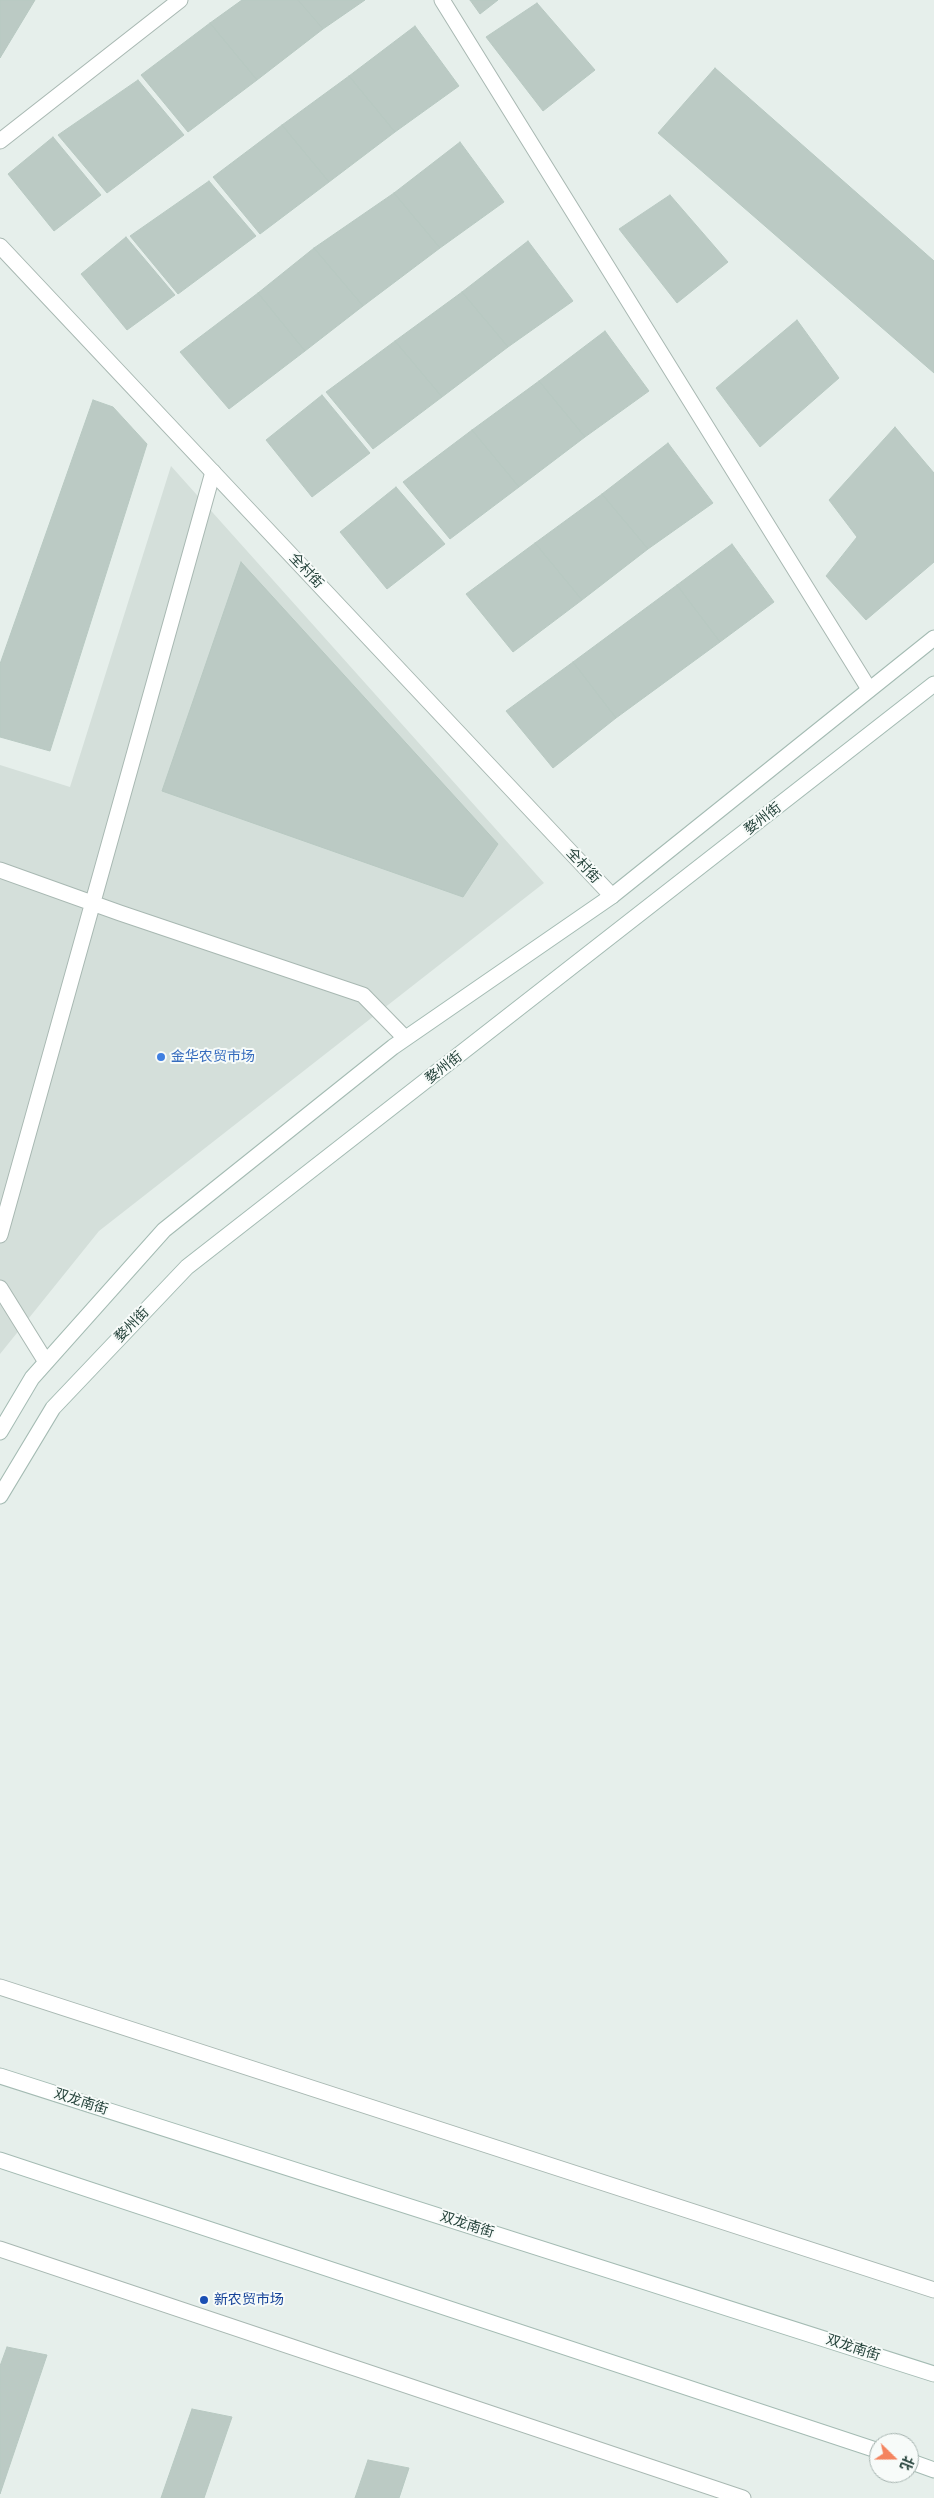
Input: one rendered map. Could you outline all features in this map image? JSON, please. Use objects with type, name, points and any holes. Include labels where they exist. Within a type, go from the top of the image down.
[{"type":"main road","points":[[0,141],[180,0]]},
{"type":"main road","points":[[442,0],[869,689]]},
{"type":"main road","name":"全村街","points":[[0,246],[612,896]]},
{"type":"main road","points":[[0,1235],[94,904],[213,472]]},
{"type":"main road","points":[[0,1432],[32,1378],[164,1230],[405,1038],[612,896],[934,638]]},
{"type":"main road","name":"婺州街","points":[[0,1496],[53,1408],[187,1267],[934,684]]},
{"type":"main road","points":[[0,870],[94,904],[363,995],[405,1038]]},
{"type":"main road","points":[[0,1288],[46,1362]]},
{"type":"main road","points":[[0,1987],[934,2290]]},
{"type":"main road","name":"双龙南街","points":[[0,2076],[934,2374]]},
{"type":"main road","points":[[0,2160],[869,2448]]},
{"type":"main road","points":[[0,2249],[743,2498]]},
{"type":"main road","points":[[919,2465],[934,2470]]},
{"type":"shaded area","name":"金华农贸市场","points":[[171,466],[544,883],[99,1231],[0,1354],[0,765],[70,787]]},
{"type":"building","points":[[0,0],[35,0],[0,58]]},
{"type":"building","points":[[242,0],[298,0],[323,29],[257,80],[210,23]]},
{"type":"building","points":[[298,0],[365,0],[323,29]]},
{"type":"building","points":[[470,0],[498,0],[480,14]]},
{"type":"building","points":[[537,3],[595,70],[543,111],[486,37]]},
{"type":"building","points":[[210,23],[257,80],[188,132],[141,75]]},
{"type":"building","points":[[415,26],[459,86],[395,132],[349,76]]},
{"type":"building","points":[[715,68],[934,261],[934,373],[658,133]]},
{"type":"building","points":[[349,76],[395,132],[329,182],[282,125]]},
{"type":"building","points":[[138,80],[184,135],[107,193],[58,135]]},
{"type":"building","points":[[282,125],[329,182],[260,234],[213,177]]},
{"type":"building","points":[[53,137],[101,195],[54,231],[8,174]]},
{"type":"building","points":[[460,142],[504,202],[440,248],[394,193]]},
{"type":"building","points":[[209,181],[256,236],[178,294],[130,236]]},
{"type":"building","points":[[394,193],[440,248],[363,306],[314,248]]},
{"type":"building","points":[[670,195],[728,262],[677,303],[619,229]]},
{"type":"building","points":[[126,237],[175,295],[127,330],[81,274]]},
{"type":"building","points":[[528,241],[573,301],[508,347],[462,292]]},
{"type":"building","points":[[314,248],[363,306],[305,351],[258,293]]},
{"type":"building","points":[[462,292],[508,347],[442,397],[395,341]]},
{"type":"building","points":[[258,293],[305,351],[229,409],[180,352]]},
{"type":"building","points":[[797,320],[839,378],[760,447],[716,388]]},
{"type":"building","points":[[605,331],[649,391],[585,437],[539,381]]},
{"type":"building","points":[[395,341],[442,397],[373,449],[326,392]]},
{"type":"building","points":[[539,381],[585,437],[519,487],[472,430]]},
{"type":"building","points":[[322,395],[370,453],[312,497],[266,440]]},
{"type":"building","points":[[93,400],[113,407],[147,444],[50,751],[0,737],[0,664]]},
{"type":"building","points":[[895,427],[934,473],[934,562],[866,620],[826,576],[857,537],[829,500]]},
{"type":"building","points":[[472,430],[519,487],[450,539],[403,482]]},
{"type":"building","points":[[668,443],[713,503],[648,549],[602,494]]},
{"type":"building","points":[[396,487],[445,544],[387,589],[340,532]]},
{"type":"building","points":[[602,494],[648,549],[582,600],[535,543]]},
{"type":"building","points":[[535,543],[582,600],[513,652],[466,594]]},
{"type":"building","points":[[732,544],[774,602],[720,642],[677,585]]},
{"type":"building","points":[[241,562],[498,844],[463,897],[162,791]]},
{"type":"building","points":[[677,585],[720,642],[616,718],[573,662]]},
{"type":"building","points":[[573,662],[616,718],[553,768],[506,711]]},
{"type":"building","points":[[7,2347],[47,2355],[0,2494],[0,2366]]},
{"type":"building","points":[[192,2409],[232,2417],[204,2498],[161,2498]]},
{"type":"building","points":[[368,2460],[409,2468],[399,2498],[355,2498]]},
{"type":"place","name":"金华农贸市场","points":[[161,1057]]},
{"type":"place","name":"新农贸市场","points":[[204,2300]]}]
